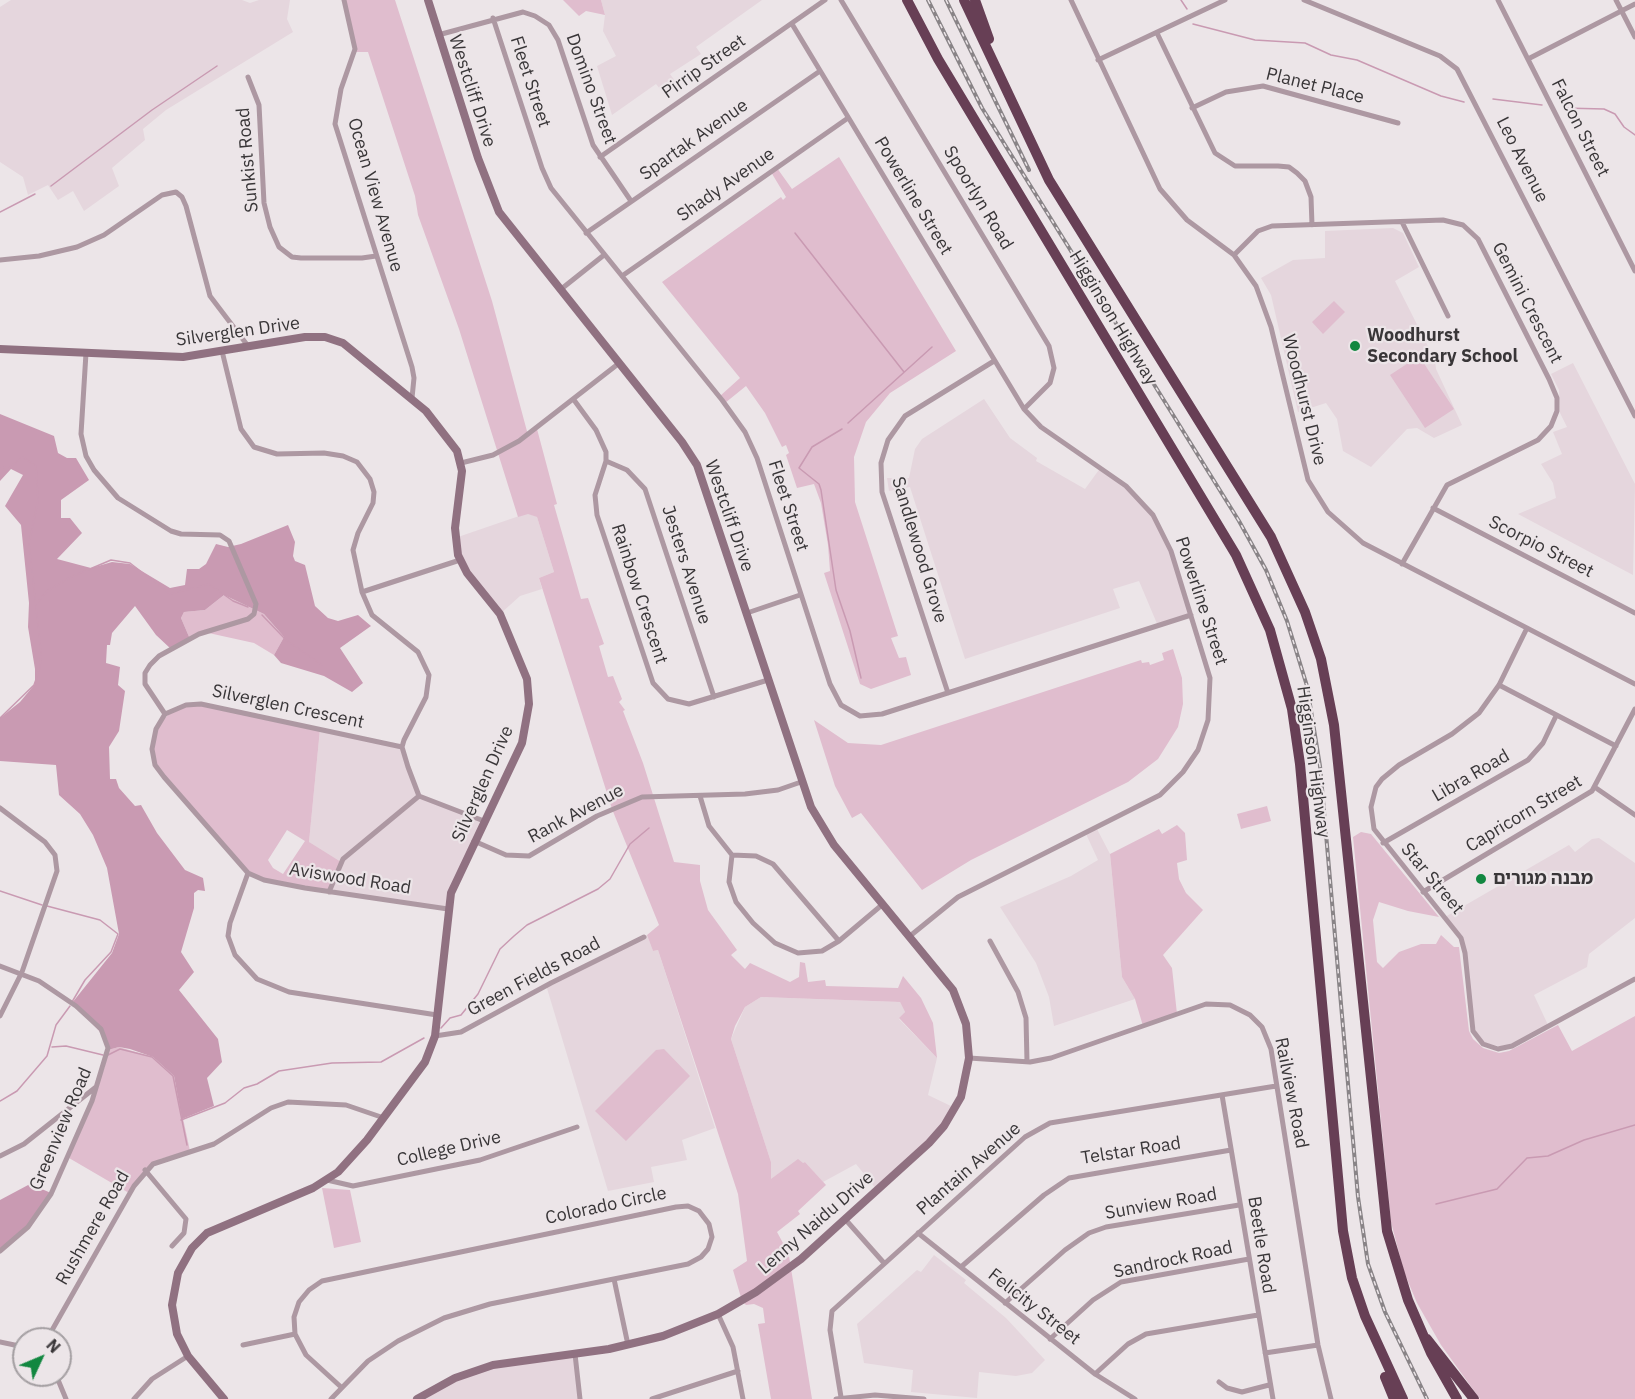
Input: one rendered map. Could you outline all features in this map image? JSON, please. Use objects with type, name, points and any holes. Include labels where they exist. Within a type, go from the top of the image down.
[{"type":"highway","points":[[901,0],[938,59]]},
{"type":"highway","name":"Higginson Highway","points":[[907,0],[938,59],[1236,555],[1270,630],[1292,709],[1300,764],[1343,1231],[1352,1278],[1383,1359],[1403,1399]]},
{"type":"highway","name":"Higginson Highway","points":[[964,0],[1030,144],[1071,220],[1271,537],[1291,578],[1321,659],[1334,725],[1342,790],[1388,1231],[1403,1284],[1423,1334],[1457,1399]]},
{"type":"highway","points":[[975,0],[1012,102]]},
{"type":"highway","points":[[1423,1334],[1442,1354],[1474,1399]]},
{"type":"highway","points":[[1383,1359],[1383,1373],[1394,1399]]},
{"type":"street","name":"Ocean View Avenue","points":[[344,0],[355,49],[341,89],[335,124],[412,367],[414,378],[412,398]]},
{"type":"street","name":"Westcliff Drive","points":[[428,0],[493,200],[504,222],[682,442],[697,465],[811,807],[834,845],[953,990],[966,1024],[969,1058]]},
{"type":"street","name":"Pirrip Street","points":[[600,157],[825,0]]},
{"type":"street","name":"Spoorlyn Road","points":[[841,0],[1049,346],[1054,368],[1050,383],[1024,409]]},
{"type":"street","name":"Woodhurst Drive","points":[[1071,0],[1160,189],[1187,220],[1234,255],[1252,279],[1266,311],[1302,462],[1317,498],[1350,534],[1402,564],[1635,684]]},
{"type":"street","points":[[1098,60],[1225,0]]},
{"type":"street","name":"Leo Avenue","points":[[1304,0],[1440,56],[1457,69],[1635,416]]},
{"type":"street","name":"Falcon Street","points":[[1498,0],[1635,270]]},
{"type":"street","points":[[1616,0],[1635,37]]},
{"type":"street","points":[[1528,59],[1635,4]]},
{"type":"street","name":"Domino Street","points":[[438,35],[523,12],[549,25],[558,40],[586,129],[600,157],[632,201]]},
{"type":"street","name":"Fleet Street","points":[[494,18],[546,178],[586,233],[723,400],[745,432],[757,458],[834,696],[848,711],[871,717],[1191,615]]},
{"type":"street","name":"Powerline Street","points":[[792,24],[1024,409],[1041,427],[1117,478],[1148,509],[1167,540],[1209,672],[1211,703],[1203,738],[1183,772],[1160,795],[958,897],[910,936]]},
{"type":"street","points":[[1157,33],[1208,143],[1225,162],[1247,168],[1289,167],[1297,173],[1308,189],[1312,225]]},
{"type":"street","name":"Spartak Avenue","points":[[586,233],[820,71]]},
{"type":"street","name":"Sunkist Road","points":[[248,77],[259,105],[264,203],[270,227],[279,247],[292,257],[301,258],[376,256]]},
{"type":"street","name":"Planet Place","points":[[1192,108],[1226,92],[1263,86],[1398,123]]},
{"type":"street","name":"Shady Avenue","points":[[622,276],[848,118]]},
{"type":"street","points":[[0,260],[39,256],[77,247],[104,235],[162,195],[176,192],[182,196],[186,206],[210,296],[248,346]]},
{"type":"street","points":[[1402,222],[1448,316]]},
{"type":"street","name":"Gemini Crescent","points":[[1234,255],[1263,229],[1312,225],[1452,222],[1475,235],[1542,364],[1557,398],[1555,418],[1543,436],[1451,482],[1442,491],[1402,564]]},
{"type":"street","points":[[560,290],[604,255]]},
{"type":"street","name":"Silverglen Drive","points":[[0,349],[183,357],[305,337],[335,339],[352,349],[412,398],[451,442],[461,463],[462,479],[455,528],[460,560],[472,580],[496,607],[508,628],[529,690],[524,737],[453,887],[448,909],[435,1036],[425,1062],[347,1163],[327,1180],[213,1230],[192,1248],[176,1278],[172,1305],[177,1334],[188,1356],[224,1399]]},
{"type":"street","points":[[222,351],[241,429],[254,447],[277,454],[324,453],[342,456],[357,462],[370,479],[374,492],[373,503],[358,533],[353,550],[362,592],[372,615],[418,652],[429,675],[426,697],[402,747],[419,796],[484,821]]},
{"type":"street","points":[[86,353],[81,434],[86,456],[94,470],[108,488],[127,506],[171,531],[181,534],[220,535],[229,541],[256,604],[254,614],[248,620],[199,634],[159,656],[145,673],[145,684],[165,714],[154,736],[152,749],[155,765],[248,873],[230,923],[228,936],[233,952],[257,979],[289,992],[437,1015]]},
{"type":"street","name":"Sandlewood Grove","points":[[948,693],[882,492],[881,463],[888,440],[905,416],[994,361]]},
{"type":"street","points":[[461,463],[487,457],[513,445],[618,364]]},
{"type":"street","points":[[573,400],[596,430],[606,452],[606,461]]},
{"type":"street","name":"Jesters Avenue","points":[[606,461],[627,470],[645,489],[714,697]]},
{"type":"street","name":"Rainbow Crescent","points":[[606,461],[595,495],[597,515],[650,677],[659,691],[677,702],[689,704],[768,680]]},
{"type":"street","name":"Scorpio Street","points":[[1432,508],[1635,613]]},
{"type":"street","points":[[362,592],[460,560]]},
{"type":"street","points":[[747,613],[800,595]]},
{"type":"street","name":"Star Street","points":[[1527,628],[1499,685],[1479,713],[1466,724],[1398,765],[1382,779],[1372,797],[1371,818],[1383,843],[1458,934],[1463,944],[1473,1031],[1483,1044],[1498,1049],[1512,1046],[1635,979]]},
{"type":"street","points":[[1499,685],[1616,746]]},
{"type":"street","name":"Silverglen Crescent","points":[[165,714],[186,705],[206,704],[402,747]]},
{"type":"street","name":"Capricorn Street","points":[[1424,892],[1580,800],[1596,788],[1635,709]]},
{"type":"street","name":"Libra Road","points":[[1383,843],[1528,760],[1543,743],[1556,716]]},
{"type":"street","name":"Rank Avenue","points":[[474,841],[506,855],[529,856],[597,816],[627,802],[661,795],[700,796],[778,790],[801,782]]},
{"type":"street","points":[[1596,788],[1635,815]]},
{"type":"street","points":[[329,892],[337,869],[345,857],[419,796]]},
{"type":"street","points":[[700,796],[702,810],[709,826],[732,855],[729,873],[733,893],[741,910],[764,935],[775,943],[798,953],[822,951],[839,941],[883,904]]},
{"type":"street","points":[[0,808],[39,836],[53,852],[57,875],[22,972],[0,1016]]},
{"type":"street","points":[[732,855],[756,856],[773,864],[839,941]]},
{"type":"street","name":"Aviswood Road","points":[[248,873],[264,880],[329,892],[448,909]]},
{"type":"street","name":"Green Fields Road","points":[[435,1036],[462,1032],[551,983],[644,937]]},
{"type":"street","points":[[990,941],[1018,992],[1026,1018],[1027,1062]]},
{"type":"street","name":"Greenview Road","points":[[0,966],[22,972],[76,1006],[101,1029],[108,1050],[73,1148],[46,1202],[28,1227],[0,1251]]},
{"type":"street","name":"Railview Road","points":[[969,1058],[1027,1062],[1051,1058],[1206,1004],[1230,1005],[1250,1015],[1262,1028],[1271,1049],[1318,1345],[1331,1399]]},
{"type":"street","name":"Lenny Naidu Drive","points":[[417,1399],[472,1371],[507,1362],[575,1354],[663,1336],[718,1314],[773,1281],[921,1151],[944,1126],[961,1097],[969,1058]]},
{"type":"street","points":[[0,1156],[24,1144],[97,1086]]},
{"type":"street","name":"Plantain Avenue","points":[[839,1398],[830,1330],[830,1315],[836,1306],[1025,1137],[1044,1126],[1276,1086]]},
{"type":"street","name":"Beetle Road","points":[[1222,1095],[1273,1399]]},
{"type":"street","name":"Rushmere Road","points":[[54,1327],[118,1211],[145,1170],[161,1159],[214,1144],[262,1113],[284,1103],[346,1106],[384,1118]]},
{"type":"street","name":"College Drive","points":[[327,1180],[353,1186],[480,1160],[577,1127]]},
{"type":"street","name":"Telstar Road","points":[[961,1267],[1063,1180],[1077,1174],[1232,1150]]},
{"type":"street","points":[[145,1170],[186,1219],[184,1233],[172,1246]]},
{"type":"street","name":"Sunview Road","points":[[1005,1303],[1065,1250],[1089,1233],[1106,1227],[1239,1205]]},
{"type":"street","name":"Colorado Circle","points":[[295,1334],[294,1317],[299,1302],[313,1286],[328,1278],[676,1207],[688,1206],[705,1216],[711,1228],[712,1237],[708,1249],[701,1257],[688,1264],[490,1304],[444,1318],[385,1350],[340,1387],[331,1399]]},
{"type":"street","points":[[845,1219],[884,1263]]},
{"type":"street","name":"Felicity Street","points":[[918,1233],[1095,1374],[1135,1399]]},
{"type":"street","name":"Sandrock Road","points":[[1050,1339],[1093,1300],[1122,1282],[1249,1259]]},
{"type":"street","points":[[614,1280],[627,1345]]},
{"type":"street","points":[[718,1314],[732,1342],[743,1399]]},
{"type":"street","points":[[1095,1374],[1128,1344],[1146,1334],[1258,1315]]},
{"type":"street","points":[[243,1345],[295,1334],[306,1354],[340,1387]]},
{"type":"street","points":[[1265,1353],[1318,1345]]},
{"type":"street","points":[[575,1354],[580,1399]]},
{"type":"street","points":[[134,1399],[152,1379],[188,1356]]},
{"type":"street","points":[[652,1399],[738,1371]]},
{"type":"street","points":[[1219,1382],[1227,1388],[1242,1392],[1269,1385]]},
{"type":"street","points":[[839,1398],[875,1395],[924,1399]]},
{"type":"shaded area","points":[[11,0],[242,0],[250,3],[259,0],[290,0],[287,19],[293,32],[166,110],[143,129],[145,140],[112,168],[119,186],[84,211],[73,191],[58,200],[48,185],[28,195],[23,177],[0,162],[0,7]]},
{"type":"shaded area","points":[[344,0],[395,0],[492,301],[528,435],[537,429],[557,504],[554,505],[581,599],[588,598],[604,644],[599,646],[608,677],[613,676],[622,699],[619,702],[625,710],[623,711],[643,763],[674,862],[700,865],[700,881],[708,910],[737,950],[731,955],[745,969],[750,963],[790,982],[799,977],[800,962],[805,963],[808,982],[825,980],[826,986],[898,988],[903,976],[921,998],[933,1023],[937,1058],[899,1018],[905,1012],[900,1002],[761,997],[745,1007],[735,1026],[731,1039],[771,1162],[771,1179],[798,1159],[805,1162],[826,1185],[798,1211],[800,1214],[777,1232],[783,1243],[785,1242],[789,1256],[812,1399],[771,1399],[758,1324],[765,1323],[763,1308],[754,1304],[746,1305],[742,1301],[733,1270],[747,1261],[738,1194],[658,950],[653,951],[647,935],[659,925],[612,809],[539,578],[554,572],[537,517],[528,514],[518,517],[459,329],[418,215],[415,196],[368,52],[355,52]]},
{"type":"shaded area","points":[[563,0],[601,0],[605,15],[586,11],[579,16]]},
{"type":"shaded area","points":[[601,0],[762,0],[696,47],[701,54],[670,74],[678,85],[665,95],[656,84],[612,115],[597,66],[616,56],[603,31],[605,15]]},
{"type":"shaded area","points":[[839,157],[956,351],[890,393],[866,422],[854,457],[855,502],[898,636],[891,638],[899,658],[906,657],[911,675],[871,689],[860,684],[824,573],[830,571],[828,545],[821,503],[814,484],[797,488],[786,455],[789,453],[786,445],[782,447],[765,413],[746,386],[725,403],[720,396],[740,378],[662,282],[781,197],[783,200],[786,197],[771,172],[777,168],[792,189]]},
{"type":"shaded area","name":"Woodhurst Secondary School","points":[[1393,228],[1403,233],[1419,267],[1395,281],[1435,360],[1436,369],[1462,425],[1434,438],[1417,428],[1407,429],[1371,467],[1343,451],[1337,419],[1326,403],[1298,412],[1271,295],[1261,278],[1293,260],[1325,258],[1325,231]]},
{"type":"shaded area","points":[[1334,301],[1345,312],[1323,334],[1312,322]]},
{"type":"shaded area","points":[[1419,356],[1454,409],[1425,428],[1390,375]]},
{"type":"shaded area","points":[[1573,363],[1635,484],[1633,575],[1518,514],[1556,498],[1553,483],[1541,464],[1562,454],[1553,432],[1567,427],[1560,413],[1559,390],[1551,374]]},
{"type":"shaded area","points":[[984,399],[1010,438],[1037,458],[1036,461],[1085,489],[1101,467],[1148,508],[1167,540],[1191,615],[1158,626],[1139,581],[1113,589],[1120,608],[965,659],[910,487],[889,491],[887,478],[909,478],[915,449],[922,439]]},
{"type":"shaded area","points":[[0,414],[54,436],[58,453],[67,458],[76,458],[89,480],[61,500],[61,518],[70,518],[82,533],[57,559],[91,568],[112,562],[130,564],[170,588],[185,585],[187,569],[199,569],[206,564],[216,544],[228,547],[241,544],[288,525],[295,542],[293,556],[295,561],[305,565],[315,606],[328,618],[338,621],[358,615],[371,626],[340,648],[363,683],[352,692],[324,676],[281,663],[274,655],[284,637],[264,614],[224,595],[205,610],[184,612],[181,618],[190,639],[171,649],[156,635],[135,606],[112,633],[110,645],[107,645],[106,663],[120,667],[118,685],[125,691],[119,731],[109,747],[110,779],[116,779],[119,788],[135,806],[141,805],[157,833],[185,870],[203,878],[205,891],[198,890],[194,893],[194,908],[181,952],[194,972],[179,990],[218,1039],[222,1062],[207,1078],[214,1106],[182,1119],[174,1076],[153,1057],[119,1047],[108,1050],[107,1039],[72,1003],[112,953],[119,934],[107,868],[93,835],[80,814],[59,795],[56,765],[0,761],[0,718],[20,702],[35,684],[35,669],[28,627],[29,603],[21,525],[5,506],[23,475],[11,469],[0,481]]},
{"type":"shaded area","points":[[528,513],[537,517],[554,572],[539,578],[542,589],[520,596],[500,614],[472,580],[455,538]]},
{"type":"shaded area","points":[[224,595],[264,614],[284,637],[274,655],[254,643],[204,632],[190,639],[181,618],[184,612],[205,610]]},
{"type":"shaded area","points":[[1173,649],[1182,678],[1183,704],[1178,727],[1158,759],[1128,782],[971,860],[922,890],[861,813],[852,818],[835,786],[814,720],[848,743],[881,745],[1141,660],[1142,663],[1149,662],[1150,665],[1164,660],[1162,653]]},
{"type":"shaded area","points":[[193,704],[320,729],[309,842],[341,862],[329,892],[252,876],[163,777],[152,753],[156,729],[172,710]],"holes":[[[287,830],[305,841],[283,874],[273,868],[268,860]]]},
{"type":"shaded area","points":[[320,729],[403,747],[419,796],[484,821],[448,909],[329,892],[309,842]]},
{"type":"shaded area","points":[[1267,806],[1271,821],[1241,829],[1237,814]]},
{"type":"shaded area","points":[[1177,825],[1185,833],[1187,860],[1177,863],[1179,879],[1186,893],[1203,910],[1163,955],[1172,968],[1177,1014],[1143,1026],[1135,999],[1122,977],[1110,854],[1159,829],[1162,834]]},
{"type":"shaded area","points":[[1097,829],[1110,854],[1122,977],[1135,999],[1054,1026],[1049,997],[1036,963],[1000,907],[1071,876],[1098,860],[1086,834]]},
{"type":"shaded area","points":[[1361,832],[1371,834],[1439,917],[1379,902],[1373,920],[1377,962],[1383,968],[1399,952],[1421,944],[1436,944],[1441,935],[1454,947],[1459,947],[1469,1031],[1473,1039],[1483,1048],[1499,1053],[1509,1051],[1558,1025],[1572,1051],[1635,1016],[1635,1399],[1480,1399],[1441,1345],[1417,1303],[1404,1272],[1391,1222],[1353,837]]},
{"type":"shaded area","points":[[1599,838],[1635,863],[1635,918],[1589,954],[1587,967],[1534,995],[1548,1025],[1524,1039],[1502,1047],[1485,1043],[1476,1034],[1463,943],[1445,917],[1569,845],[1575,852],[1592,839]]},
{"type":"shaded area","points":[[647,935],[653,951],[658,950],[715,1128],[682,1140],[687,1160],[651,1167],[654,1182],[608,1191],[546,985]]},
{"type":"shaded area","points":[[761,997],[900,1002],[905,1012],[899,1019],[937,1058],[928,1095],[955,1108],[945,1126],[877,1190],[856,1164],[823,1182],[805,1162],[771,1180],[771,1162],[731,1039],[745,1007]]},
{"type":"shaded area","points":[[119,1047],[153,1057],[174,1076],[190,1151],[160,1159],[129,1193],[69,1158],[104,1069],[108,1050]]},
{"type":"shaded area","points":[[664,1049],[690,1076],[626,1141],[595,1111],[656,1050]]},
{"type":"shaded area","points":[[30,1184],[51,1193],[23,1232],[0,1250],[0,1200]]},
{"type":"shaded area","points":[[322,1188],[350,1190],[361,1242],[334,1248]]},
{"type":"shaded area","points":[[934,1255],[966,1280],[964,1283],[1006,1318],[1045,1360],[1032,1373],[1016,1376],[979,1372],[977,1398],[911,1392],[913,1370],[864,1363],[857,1324],[917,1270],[921,1272]]},
{"type":"shaded area","points":[[576,1354],[581,1399],[418,1399],[472,1371]]},
{"type":"waterway","points":[[1181,0],[1187,9]]},
{"type":"waterway","points":[[1193,24],[1255,40],[1305,43],[1331,55],[1357,60],[1441,96],[1464,102]]},
{"type":"waterway","points":[[51,186],[152,110],[217,66]]},
{"type":"waterway","points":[[1493,99],[1542,105]]},
{"type":"waterway","points":[[1563,108],[1604,109],[1615,114],[1624,127],[1635,135]]},
{"type":"waterway","points":[[0,212],[35,194]]},
{"type":"waterway","points":[[795,233],[904,372]]},
{"type":"waterway","points":[[848,423],[932,347]]},
{"type":"waterway","points":[[842,429],[812,447],[799,468],[819,484],[821,490],[836,590],[850,631],[861,678]]},
{"type":"waterway","points":[[0,468],[10,467],[23,457],[36,466],[38,500],[29,544],[41,652],[40,668],[34,685],[0,718]]},
{"type":"waterway","points":[[36,604],[47,591],[71,577],[111,560],[130,563],[170,594],[209,584],[233,601],[248,607]]},
{"type":"waterway","points":[[262,615],[286,640],[322,665]]},
{"type":"waterway","points":[[441,1028],[450,1018],[461,1015],[478,994],[500,949],[527,925],[598,889],[610,879],[630,844],[649,828]]},
{"type":"waterway","points":[[0,891],[42,905]]},
{"type":"waterway","points":[[47,906],[100,920],[118,934],[111,952],[85,980],[72,1002]]},
{"type":"waterway","points":[[0,1101],[17,1091],[47,1056],[56,1025],[70,1006]]},
{"type":"waterway","points":[[181,1120],[225,1103],[244,1088],[257,1084],[279,1071],[332,1063],[381,1062],[424,1038]]},
{"type":"waterway","points":[[52,1047],[66,1046],[103,1055]]},
{"type":"waterway","points":[[108,1055],[120,1049],[152,1057],[173,1076],[187,1145]]},
{"type":"waterway","points":[[1436,1204],[1497,1189],[1527,1158],[1548,1156],[1584,1140],[1635,1125]]},
{"type":"railway","points":[[928,0],[982,108],[1239,521],[1266,570],[1287,621],[1307,686],[1320,766],[1358,1197],[1368,1264],[1385,1312],[1427,1399]]},
{"type":"railway","points":[[946,0],[1029,170]]},
{"type":"place","name":"Woodhurst Secondary School","points":[[1355,346]]},
{"type":"place","name":"מבנה מגורים","points":[[1481,879]]}]
